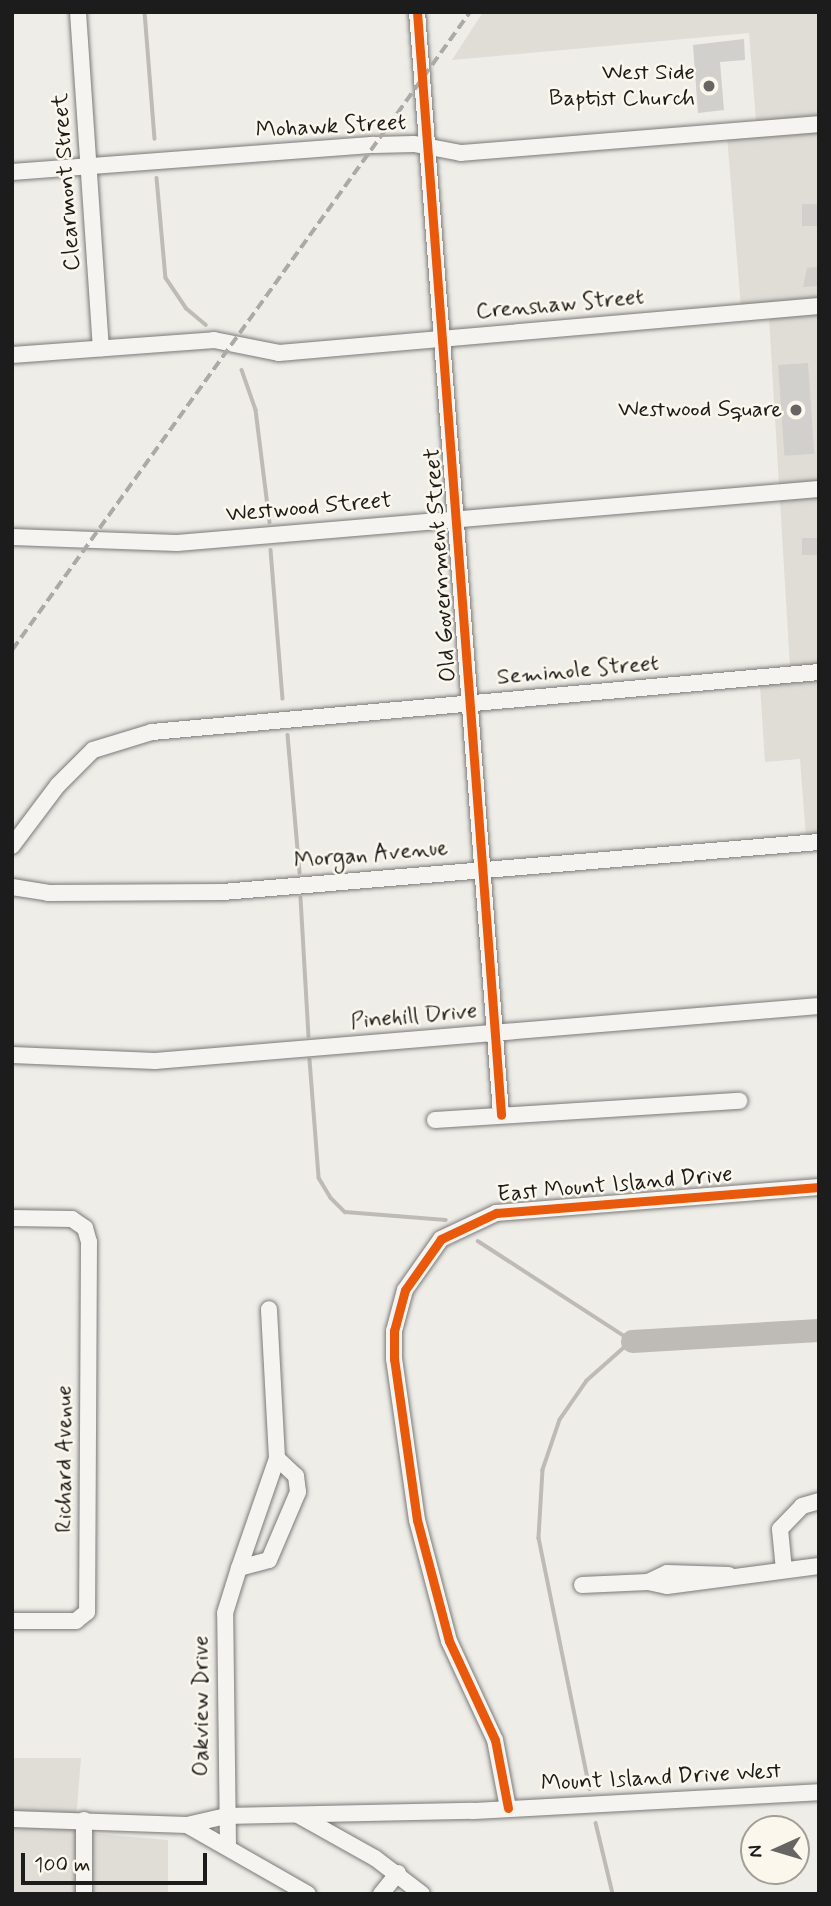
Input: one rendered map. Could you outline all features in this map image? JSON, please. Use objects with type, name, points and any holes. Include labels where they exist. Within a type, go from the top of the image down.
[{"type":"street","name":"Clearmont Street","points":[[78,12],[101,348]]},
{"type":"street","name":"Old Government Street","points":[[417,12],[458,516],[501,1115]]},
{"type":"street","name":"Mohawk Street","points":[[12,172],[374,145],[426,147],[461,153],[819,124]]},
{"type":"street","name":"Crenshaw Street","points":[[12,355],[214,340],[279,353],[819,306]]},
{"type":"street","name":"Westwood Street","points":[[12,537],[148,545],[458,516],[819,489]]},
{"type":"street","name":"Seminole Street","points":[[12,846],[93,750],[196,725],[819,673]]},
{"type":"street","name":"Morgan Avenue","points":[[12,887],[48,893],[223,892],[482,868],[819,842]]},
{"type":"street","name":"Pinehill Drive","points":[[12,1055],[155,1061],[819,1006]]},
{"type":"street","points":[[435,1120],[739,1101]]},
{"type":"street","name":"East Mount Island Drive","points":[[508,1808],[495,1741],[449,1641],[417,1520],[394,1359],[394,1331],[405,1290],[441,1239],[496,1213],[819,1187]]},
{"type":"street","name":"Richard Avenue","points":[[12,1218],[72,1219],[85,1228],[87,1612],[76,1621],[12,1621]]},
{"type":"street","name":"Oakview Drive","points":[[228,1846],[225,1816],[223,1634],[239,1568],[277,1458],[269,1309]]},
{"type":"street","points":[[239,1568],[269,1560],[298,1492],[296,1476],[277,1458]]},
{"type":"street","points":[[784,1570],[780,1529],[802,1506],[819,1501]]},
{"type":"street","points":[[582,1586],[648,1582],[667,1586],[718,1581],[729,1575],[819,1566]]},
{"type":"street","name":"Mount Island Drive West","points":[[187,1825],[225,1816],[508,1808],[819,1793]]},
{"type":"street","points":[[296,1815],[398,1873],[422,1894]]},
{"type":"street","points":[[12,1819],[187,1825],[309,1894]]},
{"type":"street","points":[[84,1821],[84,1894]]},
{"type":"street","points":[[381,1894],[398,1873]]},
{"type":"shaded area","points":[[483,12],[819,12],[819,836],[806,837],[800,759],[765,762],[759,671],[790,667],[769,318],[742,320],[726,124],[756,121],[749,33],[452,60]]},
{"type":"shaded area","points":[[12,1758],[81,1758],[75,1832],[168,1840],[168,1894],[12,1894]]},
{"type":"building","name":"West Side Baptist Church","points":[[744,39],[745,60],[720,62],[724,110],[698,113],[693,45]]},
{"type":"building","points":[[802,204],[819,204],[819,226],[802,226]]},
{"type":"building","points":[[819,267],[819,286],[803,287],[807,268]]},
{"type":"building","name":"Westwood Square","points":[[808,363],[814,454],[784,456],[778,365]]},
{"type":"building","points":[[802,538],[819,538],[819,555],[802,555]]},
{"type":"waterway","points":[[145,12],[155,139]]},
{"type":"waterway","points":[[157,178],[166,278],[186,308],[206,325]]},
{"type":"waterway","points":[[242,370],[256,410],[270,522]]},
{"type":"waterway","points":[[271,550],[283,699]]},
{"type":"waterway","points":[[288,735],[300,872]]},
{"type":"waterway","points":[[301,898],[309,1036]]},
{"type":"waterway","points":[[310,1060],[319,1178],[331,1198],[345,1212],[446,1220]]},
{"type":"waterway","points":[[478,1241],[632,1341],[587,1381],[560,1420],[543,1470],[539,1538],[590,1789]]},
{"type":"waterway","points":[[632,1341],[819,1330]]},
{"type":"waterway","points":[[596,1823],[613,1894]]},
{"type":"railway","points":[[12,650],[470,12]]},
{"type":"cycle path","points":[[417,12],[501,1115]]},
{"type":"cycle path","points":[[508,1808],[495,1740],[449,1641],[417,1520],[394,1359],[394,1331],[405,1290],[441,1239],[496,1213],[819,1187]]},
{"type":"place","name":"West Side Baptist Church","points":[[709,86]]},
{"type":"place","name":"Westwood Square","points":[[796,410]]}]
